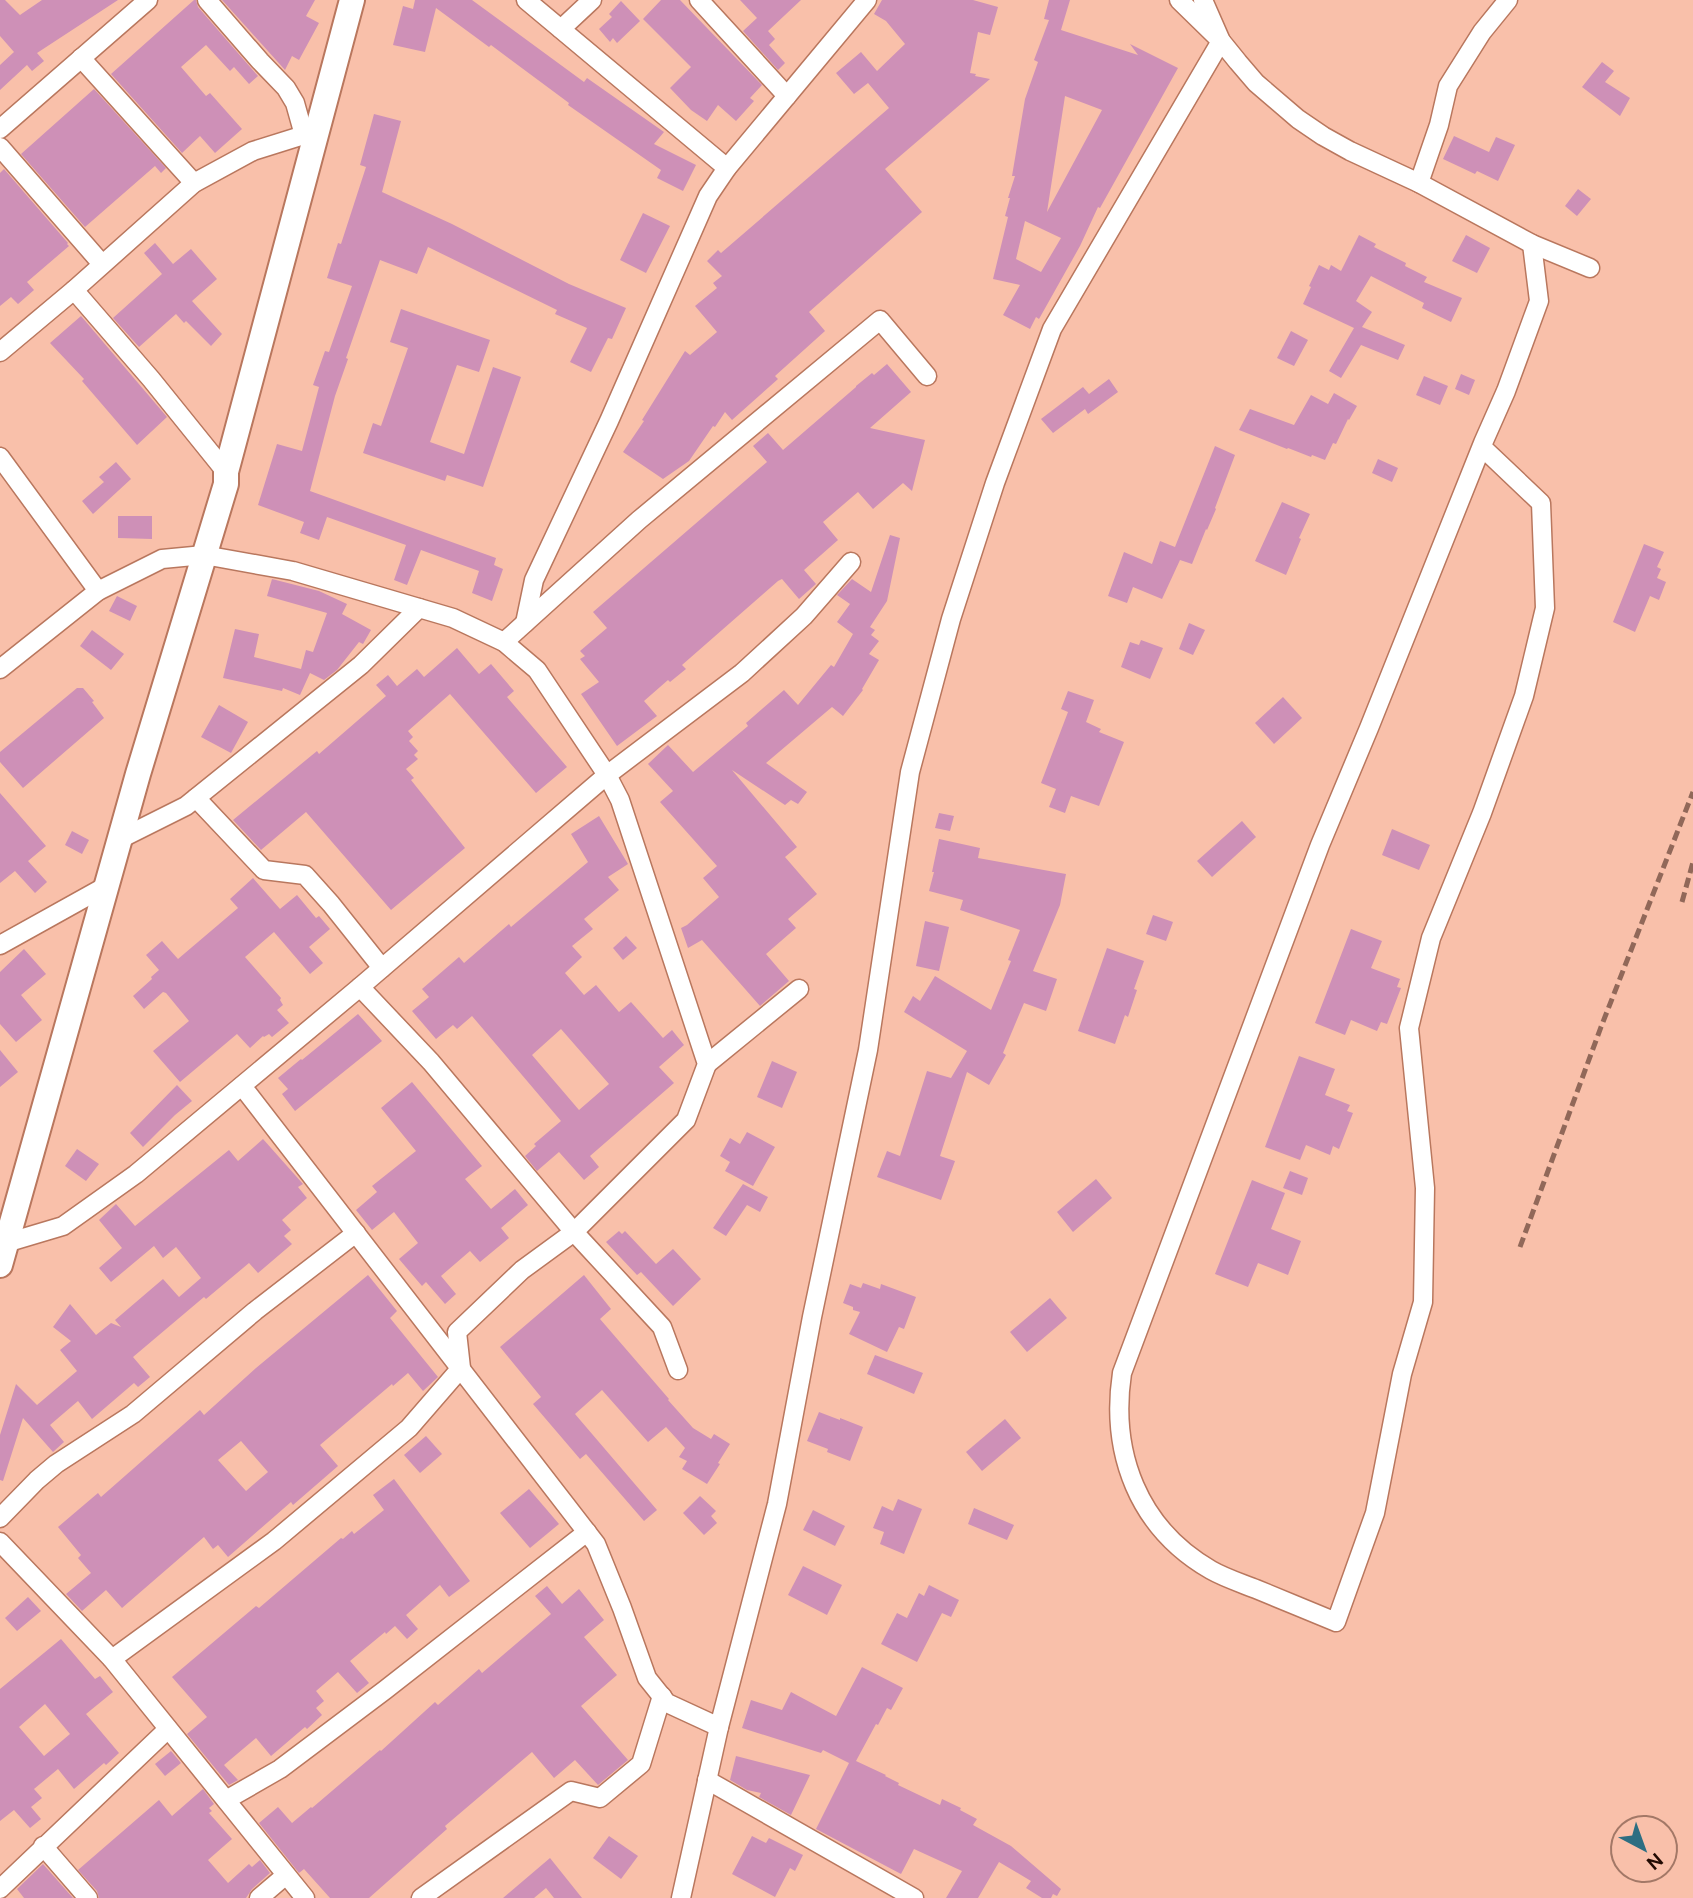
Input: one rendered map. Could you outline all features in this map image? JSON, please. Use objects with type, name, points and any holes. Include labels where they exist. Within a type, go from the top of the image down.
[{"type":"street","points":[[0,129],[148,0]]},
{"type":"street","points":[[207,0],[286,88],[310,135]]},
{"type":"street","points":[[2,1252],[106,886],[226,484],[226,472],[310,135],[352,0]]},
{"type":"street","points":[[526,0],[727,168]]},
{"type":"street","points":[[561,29],[592,0]]},
{"type":"street","points":[[699,0],[787,96]]},
{"type":"street","points":[[525,623],[534,580],[609,421],[708,196],[727,168],[867,0]]},
{"type":"street","points":[[1179,0],[1221,41],[1256,83],[1297,119],[1323,136],[1419,183],[1532,244],[1590,268]]},
{"type":"street","points":[[1203,0],[1221,41]]},
{"type":"street","points":[[1419,183],[1439,125],[1448,86],[1482,32],[1508,0]]},
{"type":"street","points":[[681,1898],[719,1727],[777,1504],[812,1317],[868,1050],[910,772],[951,620],[995,483],[1052,329],[1221,41]]},
{"type":"street","points":[[81,58],[194,183]]},
{"type":"street","points":[[0,352],[194,183],[253,151],[310,135]]},
{"type":"street","points":[[0,147],[102,264]]},
{"type":"street","points":[[1482,447],[1541,503],[1545,608],[1524,696],[1482,813],[1430,938],[1409,1028],[1425,1188],[1423,1302],[1402,1374],[1375,1513],[1336,1622],[1213,1571],[1176,1544],[1147,1509],[1129,1472],[1120,1433],[1119,1393],[1122,1373],[1320,845],[1369,728],[1482,447],[1506,391],[1539,300],[1532,244]]},
{"type":"street","points":[[74,290],[226,472]]},
{"type":"street","points":[[504,642],[639,520],[880,320],[927,376]]},
{"type":"street","points":[[0,457],[97,591]]},
{"type":"street","points":[[0,669],[97,591],[162,559],[204,555],[293,571],[453,618],[504,642],[537,670],[607,775],[620,800],[707,1064]]},
{"type":"street","points":[[2,1252],[63,1226],[136,1174],[360,987],[607,775],[742,673],[804,616],[850,562]]},
{"type":"street","points":[[120,839],[186,806],[361,665],[419,608]]},
{"type":"street","points":[[196,798],[264,870],[305,875],[382,968]]},
{"type":"street","points":[[0,945],[106,886]]},
{"type":"street","points":[[360,987],[431,1062],[574,1232],[662,1326],[678,1370]]},
{"type":"street","points":[[112,1659],[274,1541],[409,1428],[461,1368],[457,1332],[522,1270],[574,1232],[686,1120],[707,1064],[799,989]]},
{"type":"street","points":[[242,1086],[596,1544],[647,1678],[667,1703],[719,1727]]},
{"type":"street","points":[[0,1518],[56,1464],[133,1414],[255,1311],[356,1233]]},
{"type":"street","points":[[226,1800],[280,1769],[587,1532]]},
{"type":"street","points":[[0,1542],[112,1659],[305,1898]]},
{"type":"street","points":[[421,1898],[571,1791],[600,1798],[641,1764],[662,1696]]},
{"type":"street","points":[[0,1889],[168,1729]]},
{"type":"street","points":[[707,1780],[914,1898]]},
{"type":"street","points":[[43,1846],[88,1898]]},
{"type":"street","points":[[259,1898],[286,1875]]},
{"type":"building","points":[[0,0],[5,0],[20,15],[42,0],[118,0],[37,53],[44,61],[32,71],[27,65],[0,90],[0,65],[14,52],[0,36]]},
{"type":"building","points":[[194,0],[258,76],[249,84],[234,67],[230,71],[206,45],[181,67],[206,96],[210,93],[242,129],[215,153],[200,136],[182,153],[111,74]]},
{"type":"building","points":[[222,0],[315,0],[306,16],[319,23],[299,60],[292,56],[285,70]]},
{"type":"building","points":[[415,0],[472,0],[584,82],[587,78],[664,132],[654,144],[696,165],[683,191],[657,178],[661,170],[568,105],[569,103],[491,45],[489,47],[436,8],[425,52],[393,45],[403,6],[413,9]]},
{"type":"building","points":[[661,0],[680,0],[762,85],[750,98],[754,101],[736,121],[718,105],[707,121],[691,110],[670,88],[691,67],[643,19]]},
{"type":"building","points":[[740,0],[801,0],[768,31],[775,39],[769,45],[785,63],[778,70],[743,31],[757,18]]},
{"type":"building","points":[[882,0],[973,0],[998,7],[990,35],[978,32],[970,73],[990,79],[885,169],[922,212],[809,312],[825,331],[775,376],[778,379],[732,420],[725,412],[689,461],[663,479],[623,452],[685,351],[690,355],[717,332],[695,306],[717,288],[713,283],[722,276],[707,261],[718,250],[721,253],[889,108],[868,83],[854,94],[836,73],[861,52],[877,71],[905,44],[886,21],[874,14]]},
{"type":"building","points":[[1049,0],[1070,0],[1061,30],[1138,55],[1130,44],[1178,68],[1100,208],[1098,207],[1080,246],[1039,319],[1036,317],[1030,329],[1003,315],[1020,285],[993,279],[1008,217],[1005,216],[1015,176],[1012,176],[1025,99],[1038,62],[1034,60],[1049,20],[1044,19]],"holes":[[[1065,96],[1102,110],[1047,212]],[[1025,221],[1061,238],[1041,272],[1016,259]]]},
{"type":"building","points":[[621,1],[640,21],[617,43],[613,38],[610,42],[599,29],[612,17],[609,14]]},
{"type":"building","points":[[1602,62],[1614,71],[1605,82],[1630,98],[1620,116],[1582,87]]},
{"type":"building","points":[[94,89],[166,168],[161,173],[155,166],[85,227],[21,154]]},
{"type":"building","points":[[374,114],[401,121],[382,192],[452,224],[569,284],[626,308],[612,339],[608,338],[591,372],[570,362],[587,328],[555,314],[557,310],[428,247],[417,274],[380,260],[346,358],[348,359],[335,396],[310,491],[496,558],[494,565],[503,569],[492,601],[472,593],[479,571],[421,550],[407,585],[394,580],[406,545],[327,517],[319,540],[300,533],[304,522],[258,505],[277,444],[302,451],[319,387],[313,385],[325,351],[329,352],[352,286],[327,278],[366,167],[360,165]]},
{"type":"building","points":[[1454,136],[1489,152],[1496,137],[1515,145],[1498,181],[1443,159]]},
{"type":"building","points":[[4,169],[69,246],[27,282],[34,290],[18,304],[11,297],[0,306],[0,173]]},
{"type":"building","points":[[1578,189],[1591,199],[1577,216],[1565,206]]},
{"type":"building","points":[[643,213],[670,226],[646,273],[620,260]]},
{"type":"building","points":[[1359,235],[1376,244],[1374,247],[1427,277],[1424,282],[1462,298],[1451,322],[1422,308],[1424,303],[1371,276],[1356,301],[1372,312],[1362,327],[1405,345],[1398,360],[1361,345],[1341,378],[1329,371],[1354,328],[1303,304],[1319,265],[1329,270],[1331,265],[1341,271]]},
{"type":"building","points":[[1466,235],[1490,248],[1477,273],[1452,261]]},
{"type":"building","points":[[155,243],[173,264],[191,249],[217,279],[192,301],[222,334],[211,346],[176,314],[139,347],[113,318],[162,274],[144,253]]},
{"type":"building","points":[[401,309],[490,340],[479,372],[457,365],[430,442],[464,454],[493,367],[521,377],[483,487],[447,475],[445,481],[363,453],[373,423],[381,426],[408,348],[390,342]]},
{"type":"building","points":[[81,316],[167,417],[137,445],[82,381],[84,379],[50,343]]},
{"type":"building","points":[[1291,331],[1308,340],[1294,366],[1277,358]]},
{"type":"building","points":[[887,364],[911,392],[870,428],[925,440],[912,491],[903,483],[873,509],[858,492],[823,522],[838,540],[804,570],[816,584],[799,599],[782,579],[778,581],[682,665],[686,669],[670,682],[668,680],[644,701],[657,716],[617,746],[581,694],[599,682],[580,659],[585,656],[580,651],[607,628],[593,612],[767,462],[753,446],[768,433],[783,450],[856,386]]},
{"type":"building","points":[[1461,374],[1475,380],[1469,395],[1455,389]]},
{"type":"building","points":[[1424,376],[1448,386],[1440,405],[1416,395]]},
{"type":"building","points":[[1109,379],[1118,392],[1088,414],[1085,409],[1053,433],[1041,419],[1083,387],[1089,394]]},
{"type":"building","points":[[1334,393],[1357,406],[1325,460],[1287,449],[1239,430],[1250,409],[1294,425],[1311,395],[1328,404]]},
{"type":"building","points":[[1215,446],[1235,455],[1216,509],[1192,564],[1180,560],[1162,599],[1133,587],[1127,603],[1108,596],[1124,552],[1152,564],[1160,541],[1175,547]]},
{"type":"building","points":[[1378,459],[1398,468],[1392,482],[1372,473]]},
{"type":"building","points":[[116,462],[131,479],[93,514],[82,501],[104,482],[99,477]]},
{"type":"building","points":[[1282,502],[1310,514],[1286,575],[1255,561]]},
{"type":"building","points":[[118,516],[152,516],[152,539],[118,538]]},
{"type":"building","points":[[890,535],[900,538],[887,601],[870,627],[875,630],[871,635],[879,641],[869,654],[879,660],[863,690],[843,716],[832,707],[766,763],[807,792],[798,804],[791,800],[785,805],[732,770],[797,847],[785,857],[817,894],[788,919],[796,928],[766,954],[789,981],[760,1006],[702,940],[688,948],[681,928],[719,897],[703,878],[717,866],[660,802],[673,791],[648,764],[668,745],[693,772],[748,726],[746,723],[784,690],[798,705],[831,665],[834,667],[853,634],[837,622],[850,604],[837,595],[852,579],[871,592]]},
{"type":"building","points":[[1644,544],[1664,552],[1657,567],[1661,569],[1657,578],[1666,582],[1659,600],[1650,596],[1635,632],[1613,622]]},
{"type":"building","points":[[272,579],[319,591],[347,604],[342,614],[371,630],[363,644],[359,642],[337,670],[324,680],[310,673],[300,695],[283,688],[282,691],[223,678],[235,629],[259,634],[254,657],[301,669],[306,650],[313,652],[327,613],[267,596]]},
{"type":"building","points":[[117,596],[137,606],[130,621],[109,611]]},
{"type":"building","points":[[1189,623],[1205,630],[1193,655],[1179,649]]},
{"type":"building","points":[[92,630],[124,654],[111,670],[80,646]]},
{"type":"building","points":[[1141,640],[1163,648],[1150,679],[1121,667],[1130,642],[1139,645]]},
{"type":"building","points":[[457,648],[479,674],[491,664],[514,691],[507,697],[567,767],[536,793],[450,694],[408,731],[413,737],[409,741],[418,751],[414,755],[418,759],[406,769],[414,778],[411,780],[465,848],[391,910],[306,812],[261,850],[233,820],[317,751],[319,754],[386,696],[376,685],[388,675],[397,686],[417,669],[424,677]]},
{"type":"building","points":[[77,688],[83,688],[104,718],[23,788],[0,762],[0,752]]},
{"type":"building","points":[[1068,691],[1094,700],[1086,722],[1101,729],[1099,732],[1124,742],[1099,806],[1071,796],[1065,813],[1049,807],[1056,789],[1041,783],[1068,712],[1061,709]]},
{"type":"building","points":[[1283,697],[1302,718],[1274,744],[1255,723]]},
{"type":"building","points":[[219,705],[248,722],[231,753],[201,737]]},
{"type":"building","points":[[0,793],[46,846],[28,861],[47,882],[35,893],[15,871],[0,883]]},
{"type":"building","points":[[939,813],[954,816],[950,831],[935,828]]},
{"type":"building","points":[[599,816],[628,864],[608,877],[619,890],[584,919],[593,929],[572,946],[582,957],[565,973],[584,995],[596,985],[619,1012],[631,1002],[663,1038],[672,1030],[684,1045],[659,1067],[674,1083],[590,1156],[599,1167],[584,1180],[559,1152],[537,1171],[525,1156],[536,1146],[534,1144],[561,1121],[472,1016],[457,1029],[453,1025],[436,1039],[412,1011],[429,997],[422,989],[459,957],[464,963],[588,862],[571,834]],"holes":[[[561,1029],[609,1084],[579,1110],[532,1055]]]},
{"type":"building","points":[[1242,821],[1256,837],[1212,877],[1197,861]]},
{"type":"building","points":[[1392,829],[1430,845],[1419,870],[1382,855]]},
{"type":"building","points":[[72,831],[89,840],[82,854],[65,845]]},
{"type":"building","points":[[939,839],[980,848],[978,858],[1066,874],[1060,905],[1033,971],[1057,979],[1046,1011],[1024,1003],[1003,1053],[1006,1055],[989,1085],[967,1072],[940,1156],[955,1161],[941,1200],[877,1177],[887,1151],[900,1156],[927,1071],[951,1078],[967,1051],[904,1012],[913,996],[920,1001],[935,976],[991,1010],[1011,961],[1008,960],[1020,930],[960,910],[963,900],[929,891]]},
{"type":"building","points":[[253,878],[280,909],[297,895],[316,918],[319,916],[330,929],[309,947],[323,963],[310,974],[274,932],[245,957],[281,998],[283,1005],[277,1010],[289,1023],[272,1037],[269,1034],[263,1036],[250,1048],[237,1034],[180,1082],[153,1051],[189,1021],[166,993],[163,992],[144,1009],[133,996],[159,970],[146,955],[162,941],[178,959],[238,908],[230,899]]},
{"type":"building","points":[[1153,915],[1173,922],[1166,941],[1146,934]]},
{"type":"building","points":[[925,921],[949,927],[939,971],[916,966]]},
{"type":"building","points":[[1351,929],[1382,941],[1371,968],[1400,979],[1397,987],[1401,988],[1387,1024],[1381,1022],[1377,1031],[1351,1020],[1345,1035],[1315,1023]]},
{"type":"building","points":[[626,936],[637,948],[623,960],[613,948]]},
{"type":"building","points":[[1107,948],[1144,961],[1128,1017],[1125,1015],[1115,1044],[1078,1031]]},
{"type":"building","points":[[24,949],[46,974],[21,995],[42,1020],[16,1042],[0,1024],[0,972]]},
{"type":"building","points":[[358,1014],[382,1041],[295,1111],[282,1094],[288,1089],[278,1078]]},
{"type":"building","points":[[0,1050],[18,1072],[0,1087]]},
{"type":"building","points":[[1299,1056],[1335,1069],[1325,1095],[1350,1105],[1347,1111],[1353,1113],[1339,1149],[1333,1146],[1330,1155],[1306,1145],[1300,1160],[1265,1147]]},
{"type":"building","points":[[772,1061],[797,1072],[782,1108],[757,1097]]},
{"type":"building","points":[[412,1082],[482,1166],[465,1179],[491,1209],[515,1189],[528,1205],[501,1228],[509,1238],[480,1262],[470,1251],[441,1276],[456,1294],[445,1304],[426,1282],[422,1286],[399,1259],[418,1243],[394,1212],[372,1230],[356,1210],[377,1192],[372,1186],[416,1151],[381,1108]]},
{"type":"building","points":[[177,1085],[192,1101],[143,1147],[130,1133]]},
{"type":"building","points":[[747,1132],[775,1147],[753,1186],[725,1171],[730,1162],[720,1156],[730,1138],[740,1144]]},
{"type":"building","points":[[263,1139],[303,1184],[298,1187],[307,1198],[282,1220],[291,1230],[284,1236],[292,1244],[258,1273],[249,1263],[133,1357],[150,1377],[138,1387],[134,1383],[92,1419],[78,1401],[50,1425],[64,1442],[53,1452],[23,1418],[3,1481],[0,1480],[0,1435],[16,1384],[37,1405],[77,1371],[60,1350],[71,1341],[53,1327],[70,1304],[96,1335],[111,1323],[121,1327],[115,1320],[163,1279],[179,1297],[201,1278],[176,1247],[163,1258],[154,1246],[111,1282],[99,1268],[122,1248],[99,1220],[116,1204],[135,1226],[229,1150],[238,1161]]},
{"type":"building","points":[[77,1149],[99,1164],[86,1181],[65,1166]]},
{"type":"building","points":[[1290,1171],[1308,1178],[1302,1195],[1283,1188]]},
{"type":"building","points":[[1096,1179],[1112,1198],[1073,1232],[1057,1212]]},
{"type":"building","points":[[1252,1180],[1285,1193],[1271,1229],[1301,1241],[1288,1275],[1258,1263],[1248,1287],[1215,1274]]},
{"type":"building","points":[[743,1184],[768,1197],[760,1212],[747,1205],[726,1236],[713,1228]]},
{"type":"building","points":[[619,1231],[622,1234],[625,1231],[656,1264],[673,1249],[701,1279],[673,1306],[641,1272],[637,1275],[606,1242]]},
{"type":"building","points":[[368,1275],[397,1311],[390,1318],[438,1377],[423,1391],[408,1373],[320,1445],[338,1466],[293,1505],[291,1502],[228,1557],[218,1545],[213,1549],[204,1537],[122,1608],[106,1590],[82,1611],[66,1594],[91,1573],[78,1558],[81,1555],[58,1527],[98,1493],[101,1497],[200,1410],[204,1415]],"holes":[[[241,1441],[268,1472],[246,1491],[218,1460]]]},
{"type":"building","points":[[584,1275],[611,1309],[600,1319],[668,1400],[693,1428],[711,1439],[714,1434],[730,1444],[707,1484],[682,1469],[687,1461],[679,1457],[685,1448],[666,1427],[648,1442],[602,1390],[575,1414],[657,1510],[644,1521],[586,1454],[580,1459],[533,1404],[541,1397],[500,1347]]},
{"type":"building","points":[[863,1283],[880,1289],[881,1284],[916,1297],[904,1329],[899,1327],[887,1352],[849,1334],[860,1312],[843,1303],[850,1284],[861,1288]]},
{"type":"building","points":[[1050,1298],[1067,1318],[1027,1352],[1010,1332]]},
{"type":"building","points":[[875,1355],[923,1373],[914,1394],[867,1374]]},
{"type":"building","points":[[819,1412],[863,1427],[850,1461],[807,1441]]},
{"type":"building","points":[[1005,1419],[1021,1438],[982,1471],[966,1452]]},
{"type":"building","points":[[426,1436],[442,1454],[420,1473],[404,1455]]},
{"type":"building","points":[[394,1479],[470,1581],[449,1597],[440,1585],[406,1615],[418,1629],[407,1639],[395,1626],[350,1661],[369,1683],[357,1693],[338,1672],[316,1691],[324,1701],[316,1708],[322,1715],[307,1729],[305,1727],[271,1756],[256,1738],[224,1765],[238,1780],[229,1785],[187,1734],[207,1717],[172,1677],[341,1538],[352,1531],[354,1534],[384,1510],[373,1495]]},
{"type":"building","points":[[529,1489],[559,1524],[530,1548],[500,1513]]},
{"type":"building","points":[[700,1496],[716,1511],[711,1516],[717,1523],[704,1535],[683,1513]]},
{"type":"building","points":[[898,1499],[922,1509],[904,1554],[880,1544],[884,1532],[873,1528],[882,1506],[893,1511]]},
{"type":"building","points":[[974,1508],[1014,1525],[1007,1540],[968,1524]]},
{"type":"building","points":[[813,1510],[845,1526],[835,1546],[803,1530]]},
{"type":"building","points":[[803,1566],[842,1585],[827,1615],[788,1595]]},
{"type":"building","points":[[929,1585],[959,1600],[951,1617],[942,1613],[917,1662],[881,1644],[897,1613],[907,1618],[919,1593],[924,1596]]},
{"type":"building","points":[[547,1586],[562,1604],[579,1589],[604,1620],[584,1637],[617,1675],[581,1706],[628,1760],[598,1785],[575,1760],[554,1778],[532,1752],[445,1826],[447,1829],[369,1898],[330,1898],[304,1869],[299,1873],[259,1823],[278,1807],[292,1823],[381,1751],[435,1702],[438,1705],[479,1669],[482,1673],[551,1614],[535,1596]]},
{"type":"building","points":[[28,1597],[41,1611],[17,1631],[5,1618]]},
{"type":"building","points":[[61,1639],[95,1679],[100,1676],[113,1692],[86,1714],[119,1753],[74,1789],[58,1769],[34,1789],[42,1798],[31,1807],[41,1819],[30,1828],[14,1810],[0,1821],[0,1689]],"holes":[[[45,1704],[70,1734],[44,1756],[19,1727]]]},
{"type":"building","points":[[862,1667],[903,1688],[891,1710],[887,1708],[878,1725],[876,1724],[856,1761],[940,1805],[942,1799],[961,1808],[960,1810],[977,1819],[973,1825],[1011,1846],[1061,1889],[1057,1896],[1053,1894],[1051,1898],[1042,1898],[1026,1888],[1031,1881],[999,1862],[978,1898],[946,1898],[962,1871],[914,1849],[901,1874],[816,1829],[849,1763],[823,1750],[821,1753],[742,1728],[751,1700],[782,1710],[791,1692],[836,1716]]},
{"type":"building","points":[[171,1751],[181,1763],[165,1776],[155,1764]]},
{"type":"building","points":[[736,1756],[810,1775],[791,1815],[759,1797],[761,1793],[747,1790],[730,1780]]},
{"type":"building","points":[[203,1789],[214,1804],[209,1808],[212,1811],[209,1813],[232,1839],[208,1860],[228,1883],[249,1864],[252,1867],[260,1860],[270,1873],[246,1898],[99,1898],[97,1891],[78,1870],[159,1800],[172,1816]]},
{"type":"building","points":[[609,1836],[638,1856],[621,1879],[593,1858]]},
{"type":"building","points":[[752,1836],[766,1843],[769,1838],[803,1855],[795,1871],[790,1868],[775,1897],[732,1874]]},
{"type":"building","points":[[550,1858],[582,1898],[554,1898],[546,1888],[534,1898],[503,1898]]},
{"type":"building","points":[[43,1864],[73,1898],[24,1898],[17,1889]]},
{"type":"railway","points":[[1520,1247],[1601,1027],[1693,792]]},
{"type":"railway","points":[[1682,902],[1693,862]]}]
